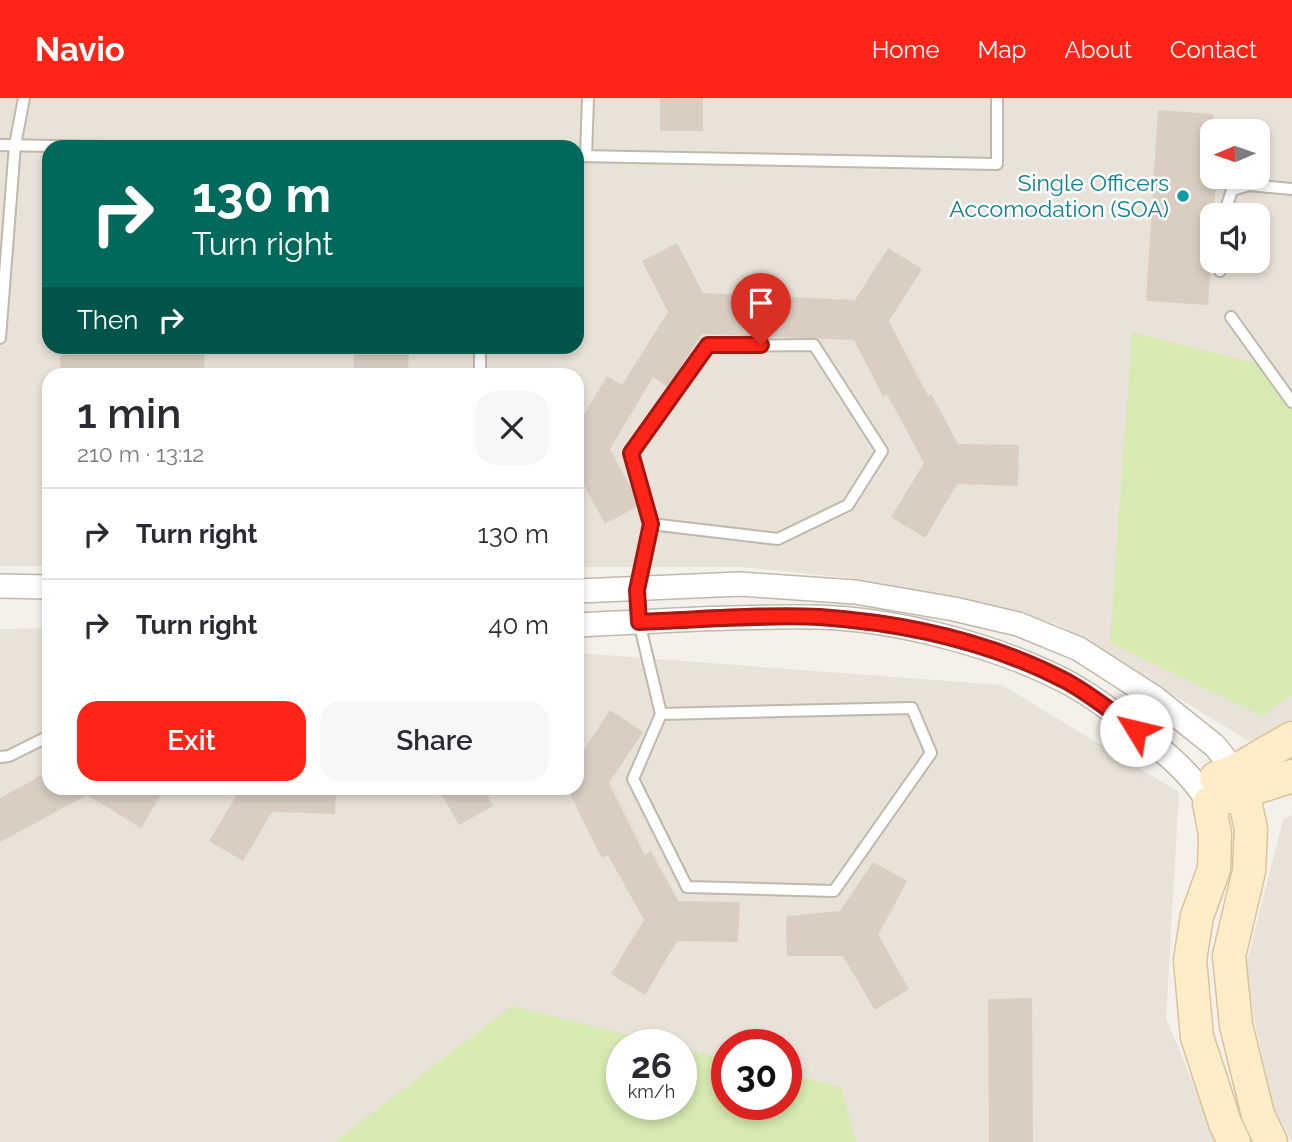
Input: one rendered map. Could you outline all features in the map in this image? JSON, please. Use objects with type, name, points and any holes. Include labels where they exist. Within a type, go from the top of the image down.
[{"type":"street","points":[[584,592],[740,584],[855,592],[954,609],[1017,624],[1079,649],[1155,698],[1214,746],[1239,782],[1251,829],[1248,871],[1228,956],[1236,1025],[1258,1115],[1271,1142]]},
{"type":"street","points":[[0,586],[42,587]]},
{"type":"street","points":[[637,590],[639,622]]},
{"type":"street","points":[[584,625],[817,617],[902,628],[994,650],[1069,682],[1167,754],[1204,794],[1214,834],[1214,870],[1197,916],[1190,960],[1197,1037],[1225,1124],[1234,1142]]},
{"type":"street","points":[[1239,782],[1292,738]]},
{"type":"street","points":[[1204,794],[1239,782],[1292,776]]},
{"type":"lane","points":[[0,338],[15,145],[24,98]]},
{"type":"lane","points":[[584,140],[588,98]]},
{"type":"lane","points":[[584,156],[997,164],[998,98]]},
{"type":"lane","points":[[0,145],[42,146]]},
{"type":"lane","points":[[1228,203],[1232,190],[1249,185],[1292,189]]},
{"type":"lane","points":[[1231,317],[1292,402]]},
{"type":"lane","points":[[637,590],[651,524],[631,453],[708,345],[814,345],[882,452],[848,505],[778,540],[651,524]]},
{"type":"lane","points":[[639,622],[661,714],[633,779],[687,887],[835,891],[931,753],[912,708],[661,714]]},
{"type":"lane","points":[[0,757],[9,756],[42,740]]},
{"type":"shaded area","points":[[0,98],[1292,98],[1292,738],[1270,754],[1057,624],[852,578],[740,567],[584,567],[584,368],[42,368],[42,566],[0,566]]},
{"type":"shaded area","points":[[42,628],[42,795],[584,795],[584,653],[1002,685],[1179,792],[1166,1018],[1217,1142],[0,1142],[0,629]]},
{"type":"shaded area","points":[[1292,814],[1292,1142],[1274,1111],[1244,973],[1283,820]]},
{"type":"green space","points":[[1132,332],[1268,366],[1292,401],[1292,694],[1263,716],[1110,643]]},
{"type":"green space","points":[[512,1006],[606,1029],[606,1120],[697,1120],[697,1052],[711,1055],[711,1120],[802,1120],[802,1077],[841,1087],[856,1142],[334,1142]]},
{"type":"building","points":[[660,98],[703,98],[703,131],[660,131]]},
{"type":"building","name":"Single Officers Accomodation (SOA)","points":[[1158,110],[1213,114],[1213,119],[1200,119],[1200,189],[1215,189],[1214,203],[1200,203],[1200,273],[1210,273],[1208,305],[1146,301]]},
{"type":"building","points":[[677,243],[703,293],[855,300],[888,248],[922,269],[889,321],[928,396],[931,394],[958,444],[1019,445],[1018,486],[957,484],[925,538],[891,517],[924,463],[887,394],[883,396],[854,340],[702,334],[668,387],[653,377],[610,449],[638,506],[605,524],[584,485],[584,415],[607,376],[622,385],[668,312],[642,261]]},
{"type":"building","points":[[61,354],[205,354],[204,368],[60,368]]},
{"type":"building","points":[[354,354],[409,354],[408,368],[353,368]]},
{"type":"building","points":[[610,710],[643,732],[609,783],[645,855],[651,851],[678,901],[740,902],[738,942],[677,941],[645,995],[611,974],[644,920],[608,855],[602,858],[570,795],[584,795],[584,750]]},
{"type":"building","points":[[42,775],[42,795],[87,795],[0,842],[0,798]]},
{"type":"building","points":[[87,795],[161,795],[141,828]]},
{"type":"building","points":[[237,795],[336,795],[335,814],[272,812],[243,861],[209,841]]},
{"type":"building","points":[[442,795],[487,795],[493,806],[459,825]]},
{"type":"building","points":[[873,862],[907,881],[878,935],[909,989],[875,1010],[843,956],[787,956],[786,916],[840,911]]},
{"type":"building","points":[[1032,998],[1033,1142],[989,1142],[988,999]]},
{"type":"place","name":"Single Officers Accomodation (SOA)","points":[[1183,196]]},
{"type":"route","points":[[761,345],[708,345],[631,453],[651,524],[637,590],[639,622],[817,617],[902,628],[994,650],[1036,667],[1069,682],[1136,730]]}]
